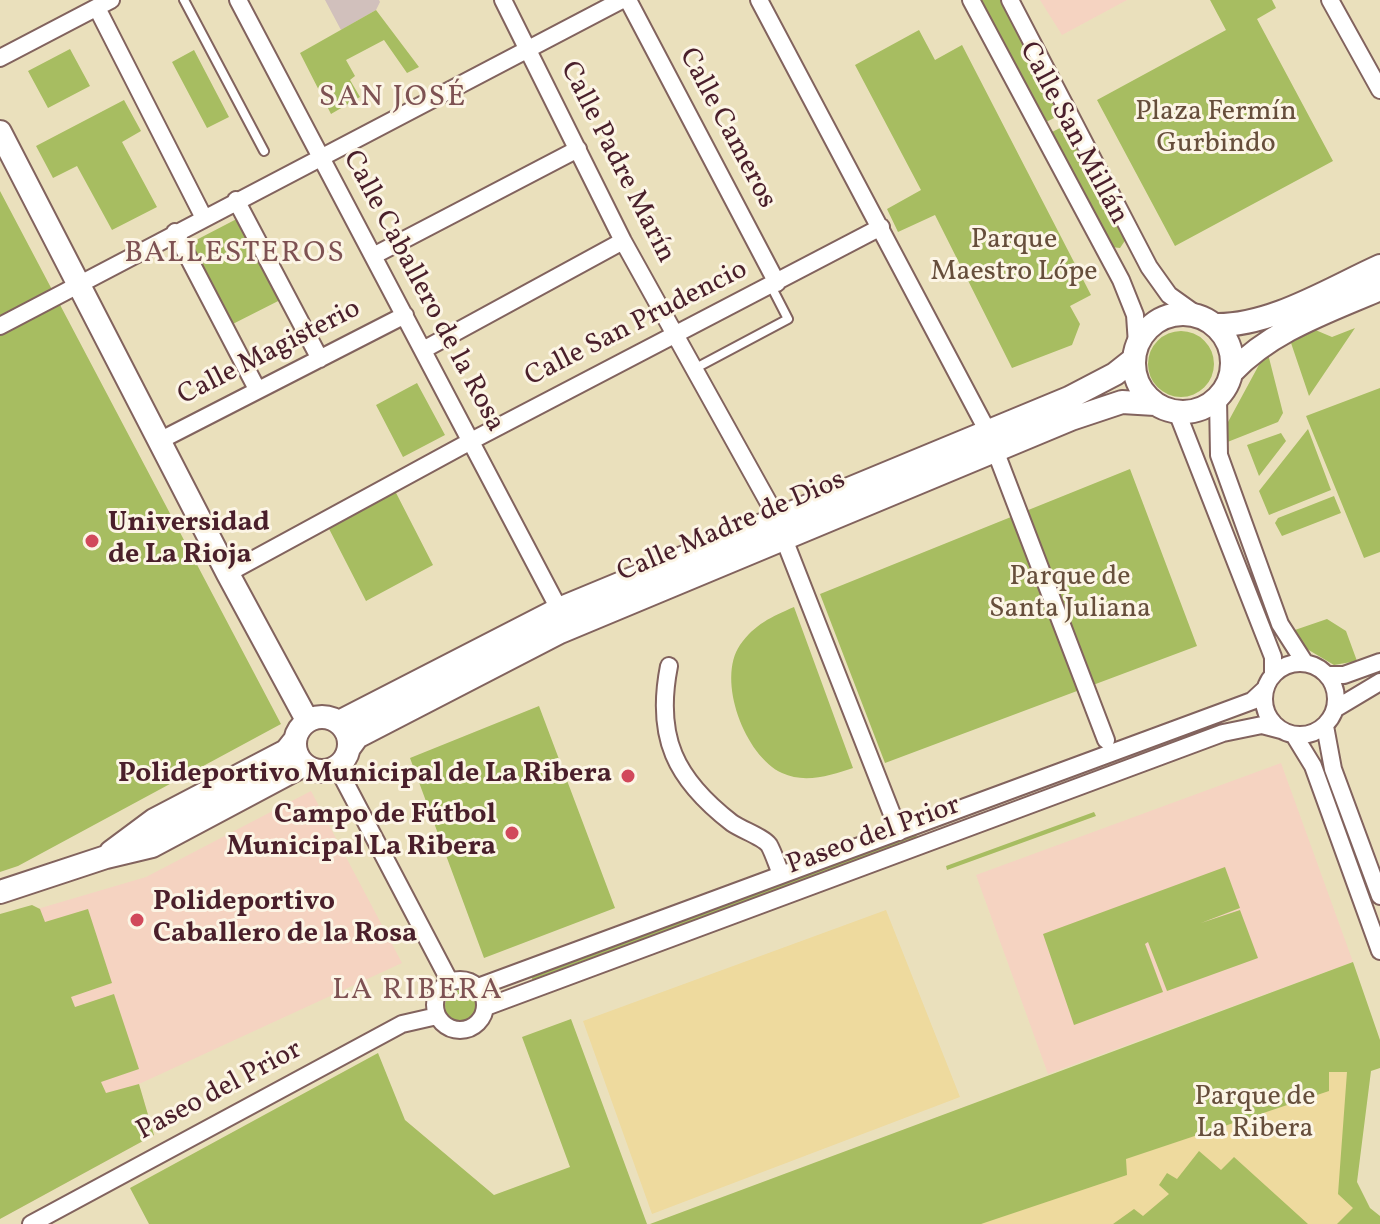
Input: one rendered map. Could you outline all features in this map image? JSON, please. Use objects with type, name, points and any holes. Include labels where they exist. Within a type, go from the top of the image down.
[{"type":"main road","points":[[0,132],[307,720]]},
{"type":"main road","points":[[1380,266],[1240,325],[1180,314],[1163,318],[1149,328],[1136,352],[1138,384],[1155,404],[1177,412],[1204,408],[1218,398],[1232,372],[1253,349],[1277,335],[1380,289]]},
{"type":"main road","points":[[1206,320],[1230,346],[1232,372]]},
{"type":"main road","name":"Calle Madre de Dios","points":[[349,748],[357,737],[560,632],[784,539],[991,440],[1090,388],[1136,352]]},
{"type":"main road","name":"Calle Madre de Dios","points":[[339,722],[559,609],[776,516],[991,440],[1122,402],[1155,404]]},
{"type":"main road","points":[[106,857],[154,820],[286,751],[298,729],[307,720],[329,717],[339,722],[349,738],[349,748],[337,767],[316,771],[304,765],[294,741]]},
{"type":"main road","points":[[0,892],[106,857],[152,846],[304,765]]},
{"type":"street","name":"Calle Caballero de la Rosa","points":[[238,0],[559,609]]},
{"type":"street","name":"Calle Padre Marín","points":[[503,0],[623,241],[776,516]]},
{"type":"street","points":[[0,326],[204,218],[277,174],[322,158],[625,0]]},
{"type":"street","name":"Calle Cameros","points":[[625,0],[774,284]]},
{"type":"street","points":[[759,0],[991,440],[1106,740]]},
{"type":"street","name":"Calle San Millán","points":[[971,0],[1106,250],[1135,315],[1136,352]]},
{"type":"street","name":"Calle San Millán","points":[[1010,0],[1132,234],[1169,295],[1206,320]]},
{"type":"street","points":[[1330,0],[1380,90]]},
{"type":"street","points":[[0,58],[104,4],[204,218]]},
{"type":"street","points":[[373,256],[578,149]]},
{"type":"street","points":[[236,200],[320,359]]},
{"type":"street","name":"Calle San Prudencio","points":[[226,563],[471,441],[881,227]]},
{"type":"street","points":[[175,232],[257,389]]},
{"type":"street","name":"Calle San Millán","points":[[1106,250],[1122,252],[1130,244],[1132,234]]},
{"type":"street","points":[[423,350],[623,241]]},
{"type":"street","name":"Calle Magisterio","points":[[159,441],[405,315]]},
{"type":"street","points":[[1218,398],[1219,455],[1280,624],[1305,663],[1328,675],[1344,675],[1380,662]]},
{"type":"street","points":[[1177,412],[1273,657],[1266,712],[1313,766],[1380,951]]},
{"type":"street","points":[[784,539],[899,832]]},
{"type":"street","points":[[1269,682],[1282,668],[1305,663]]},
{"type":"street","points":[[669,666],[663,697],[664,719],[673,757],[703,798],[734,824],[768,842],[781,874]]},
{"type":"street","points":[[1287,733],[1316,732],[1325,726],[1335,709],[1336,697],[1328,675]]},
{"type":"street","name":"Paseo del Prior","points":[[478,987],[1252,701],[1269,682]]},
{"type":"street","points":[[1335,709],[1380,682]]},
{"type":"street","name":"Paseo del Prior","points":[[486,1007],[1223,733],[1262,725],[1287,733]]},
{"type":"street","points":[[1325,726],[1333,769],[1380,896]]},
{"type":"street","points":[[337,767],[450,982]]},
{"type":"street","points":[[465,980],[478,987],[486,1007],[480,1022],[465,1031],[449,1028],[437,1016],[435,1000],[450,982],[465,980]]},
{"type":"street","name":"Paseo del Prior","points":[[31,1224],[402,1024],[437,1016]]},
{"type":"lane","points":[[184,0],[264,151]]},
{"type":"lane","name":"Calle San Prudencio","points":[[694,369],[788,319],[774,284]]},
{"type":"shaded area","points":[[325,0],[380,2],[376,10],[341,30]]},
{"type":"shaded area","points":[[1040,0],[1127,0],[1062,35]]},
{"type":"shaded area","points":[[1281,763],[1353,962],[1048,1074],[976,875]]},
{"type":"shaded area","points":[[311,791],[402,963],[139,1084],[154,1135],[0,1219],[0,920],[146,877]]},
{"type":"green space","points":[[979,0],[1001,0],[1062,114],[1044,123]]},
{"type":"green space","name":"Plaza Fermín Gurbindo","points":[[1210,0],[1272,0],[1276,8],[1257,19],[1333,161],[1175,246],[1097,100],[1226,30]]},
{"type":"green space","points":[[376,10],[419,67],[407,73],[384,40],[346,60],[355,76],[350,80],[360,97],[331,114],[300,53]]},
{"type":"green space","name":"Parque Maestro Lópe","points":[[919,30],[935,60],[962,45],[1091,295],[1070,306],[1080,324],[1072,345],[1012,368],[935,215],[898,232],[887,209],[921,190],[855,65]]},
{"type":"green space","points":[[70,49],[90,86],[48,108],[28,71]]},
{"type":"green space","points":[[194,50],[229,117],[207,128],[172,62]]},
{"type":"green space","points":[[124,100],[141,131],[122,142],[157,207],[112,230],[77,166],[53,178],[36,146]]},
{"type":"green space","points":[[1068,124],[1126,239],[1120,248],[1111,247],[1050,133]]},
{"type":"green space","name":"Universidad de La Rioja","points":[[0,191],[281,724],[18,866],[0,872]]},
{"type":"green space","points":[[252,211],[294,293],[217,332],[175,251]]},
{"type":"green space","points":[[1355,328],[1309,396],[1290,340],[1313,329],[1332,337]]},
{"type":"green space","points":[[1181,331],[1194,334],[1204,341],[1211,351],[1214,364],[1211,377],[1204,387],[1194,394],[1181,397],[1168,394],[1158,387],[1151,377],[1148,364],[1151,351],[1158,341],[1168,334]]},
{"type":"green space","points":[[1267,350],[1283,413],[1278,422],[1225,443],[1228,422]]},
{"type":"green space","points":[[417,383],[445,435],[403,457],[376,405]]},
{"type":"green space","points":[[1380,388],[1380,552],[1364,558],[1306,416]]},
{"type":"green space","points":[[1308,429],[1331,490],[1269,515],[1259,491]]},
{"type":"green space","points":[[1281,433],[1286,441],[1259,476],[1247,445]]},
{"type":"green space","name":"Parque de Santa Juliana","points":[[1130,469],[1197,646],[885,763],[820,594]]},
{"type":"green space","points":[[392,485],[433,565],[366,601],[325,521]]},
{"type":"green space","points":[[1334,496],[1341,513],[1282,536],[1275,523],[1278,518]]},
{"type":"green space","points":[[794,607],[853,768],[818,777],[791,776],[769,764],[756,751],[746,734],[733,696],[733,660],[740,645],[764,622]]},
{"type":"green space","points":[[1327,619],[1346,631],[1357,661],[1334,665],[1307,649],[1292,631]]},
{"type":"green space","name":"Campo de Fútbol Municipal La Ribera","points":[[539,706],[615,908],[484,958],[410,758]]},
{"type":"green space","points":[[1094,812],[1096,816],[947,870],[946,866]]},
{"type":"green space","points":[[916,835],[919,842],[534,983],[531,976]]},
{"type":"green space","points":[[1225,867],[1240,908],[1201,923],[1240,910],[1258,958],[1167,991],[1148,942],[1145,944],[1163,992],[1074,1025],[1043,934]]},
{"type":"green space","points":[[32,905],[40,909],[45,922],[88,909],[112,983],[71,997],[75,1007],[114,994],[139,1069],[101,1082],[106,1093],[139,1084],[154,1135],[0,1219],[0,914]]},
{"type":"green space","name":"Parque de La Ribera","points":[[1353,962],[1380,1040],[1380,1068],[1371,1071],[1357,1182],[1370,1208],[1380,1216],[1380,1224],[650,1224]]},
{"type":"green space","points":[[461,990],[472,995],[477,1006],[472,1017],[461,1022],[450,1017],[445,1006],[450,995]]},
{"type":"green space","points":[[571,1019],[647,1224],[149,1224],[130,1188],[378,1053],[405,1120],[494,1195],[570,1167],[522,1037]]},
{"type":"sand","points":[[886,910],[960,1097],[652,1214],[583,1021]]},
{"type":"sand","points":[[1329,1072],[1347,1072],[1338,1194],[1353,1208],[1337,1224],[1308,1224],[1234,1157],[1221,1170],[1199,1151],[1177,1179],[1167,1173],[1159,1185],[1169,1194],[1143,1216],[1134,1209],[1113,1224],[981,1224],[1127,1175],[1126,1159],[1329,1091]]},
{"type":"place","name":"Universidad de La Rioja","points":[[92,541]]},
{"type":"place","name":"Polideportivo Municipal de La Ribera","points":[[628,776]]},
{"type":"place","name":"Campo de Fútbol Municipal La Ribera","points":[[512,833]]},
{"type":"place","name":"Polideportivo Caballero de la Rosa","points":[[137,920]]},
{"type":"district","name":"SAN JOSÉ","points":[[393,99]]},
{"type":"district","name":"BALLESTEROS","points":[[235,255]]},
{"type":"district","name":"LA RIBERA","points":[[418,992]]}]
